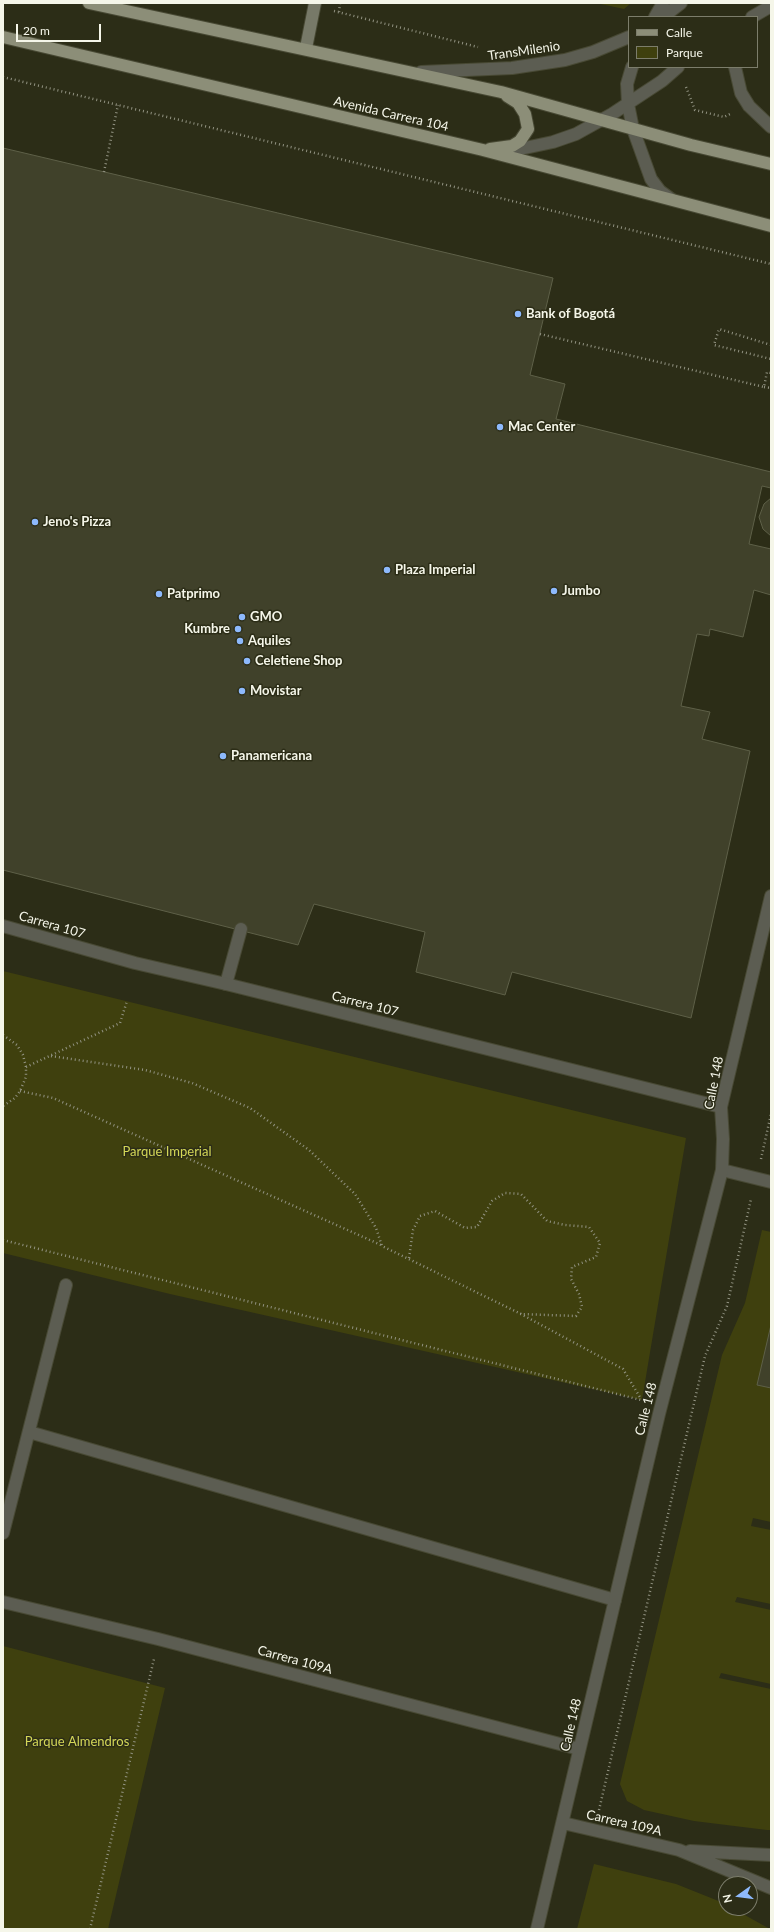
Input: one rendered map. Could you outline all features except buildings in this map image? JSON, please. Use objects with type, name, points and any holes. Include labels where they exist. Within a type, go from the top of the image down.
[{"type":"main road","points":[[90,3],[418,72],[501,92],[691,145],[771,164]]},
{"type":"main road","name":"Avenida Carrera 104","points":[[3,37],[483,150],[771,226]]},
{"type":"main road","points":[[483,150],[512,146],[520,141],[528,129],[525,114],[518,103],[501,92]]},
{"type":"street","points":[[656,16],[663,3]]},
{"type":"street","points":[[663,16],[681,3]]},
{"type":"street","points":[[306,48],[315,5]]},
{"type":"street","points":[[754,16],[769,7]]},
{"type":"street","points":[[758,18],[769,7]]},
{"type":"street","name":"TransMilenio","points":[[418,72],[512,68],[565,60],[597,50],[628,37]]},
{"type":"street","points":[[632,68],[627,84],[628,104],[633,129],[651,179],[660,191],[671,199]]},
{"type":"street","points":[[483,150],[520,149],[553,142],[576,134],[603,120],[628,104],[662,81],[677,68]]},
{"type":"street","points":[[735,68],[741,93],[749,106],[771,127]]},
{"type":"street","name":"Calle 148","points":[[537,1929],[662,1406],[722,1170],[722,1107],[771,896]]},
{"type":"street","name":"Carrera 107","points":[[3,926],[135,963],[226,984],[722,1107]]},
{"type":"street","points":[[226,984],[241,929]]},
{"type":"street","points":[[722,1170],[771,1182]]},
{"type":"street","points":[[3,1533],[66,1285]]},
{"type":"street","points":[[29,1432],[615,1600]]},
{"type":"street","name":"Carrera 109A","points":[[3,1602],[158,1639],[580,1749]]},
{"type":"street","name":"Carrera 109A","points":[[563,1823],[679,1850],[771,1888]]},
{"type":"street","name":"Carrera 109A","points":[[679,1850],[771,1855]]},
{"type":"path","points":[[338,12],[340,3]]},
{"type":"path","points":[[315,5],[485,49]]},
{"type":"path","points":[[3,77],[771,264]]},
{"type":"path","points":[[688,93],[695,110],[724,117],[733,113]]},
{"type":"path","points":[[104,172],[118,105]]},
{"type":"path","points":[[771,345],[719,329],[714,345],[771,359]]},
{"type":"path","points":[[540,334],[771,388]]},
{"type":"path","points":[[764,386],[767,372],[771,373]]},
{"type":"path","points":[[26,1067],[120,1023],[127,1001]]},
{"type":"path","points":[[3,1035],[17,1045],[23,1055],[26,1067],[26,1077],[20,1091],[15,1098],[3,1106]]},
{"type":"path","points":[[51,1056],[145,1070],[192,1083],[250,1108],[309,1150],[355,1194],[376,1228],[382,1246]]},
{"type":"path","points":[[20,1091],[53,1098],[409,1258],[519,1313],[623,1369],[642,1400]]},
{"type":"path","points":[[594,1830],[705,1356],[727,1306],[771,1114]]},
{"type":"path","points":[[409,1258],[413,1230],[420,1216],[435,1211],[465,1228],[476,1227],[492,1201],[505,1193],[521,1194],[547,1221],[589,1228],[600,1243],[596,1257],[572,1267],[571,1279],[579,1294],[582,1307],[576,1316],[519,1313]]},
{"type":"path","points":[[3,1240],[662,1406]]},
{"type":"path","points":[[90,1929],[158,1639]]},
{"type":"green space","points":[[596,3],[631,3],[624,9]]},
{"type":"green space","name":"Parque Imperial","points":[[3,971],[686,1138],[642,1400],[170,1294],[3,1253]]},
{"type":"green space","points":[[762,1230],[771,1232],[771,1522],[753,1518],[751,1526],[771,1530],[771,1604],[737,1597],[735,1602],[771,1610],[771,1684],[721,1673],[719,1678],[771,1689],[771,1830],[694,1821],[644,1810],[627,1801],[620,1784],[722,1355],[745,1303]]},
{"type":"green space","name":"Parque Almendros","points":[[3,1646],[165,1688],[108,1929],[3,1929]]},
{"type":"green space","points":[[594,1864],[676,1884],[718,1901],[718,1916],[746,1916],[770,1929],[577,1929]]},
{"type":"place","name":"Bank of Bogotá","points":[[518,314]]},
{"type":"place","name":"Mac Center","points":[[500,427]]},
{"type":"place","name":"Jeno's Pizza","points":[[35,522]]},
{"type":"place","name":"Plaza Imperial","points":[[387,570]]},
{"type":"place","name":"Jumbo","points":[[554,591]]},
{"type":"place","name":"Patprimo","points":[[159,594]]},
{"type":"place","name":"GMO","points":[[242,617]]},
{"type":"place","name":"Kumbre","points":[[238,629]]},
{"type":"place","name":"Aquiles","points":[[240,641]]},
{"type":"place","name":"Celetiene Shop","points":[[247,661]]},
{"type":"place","name":"Movistar","points":[[242,691]]},
{"type":"place","name":"Panamericana","points":[[223,756]]}]
